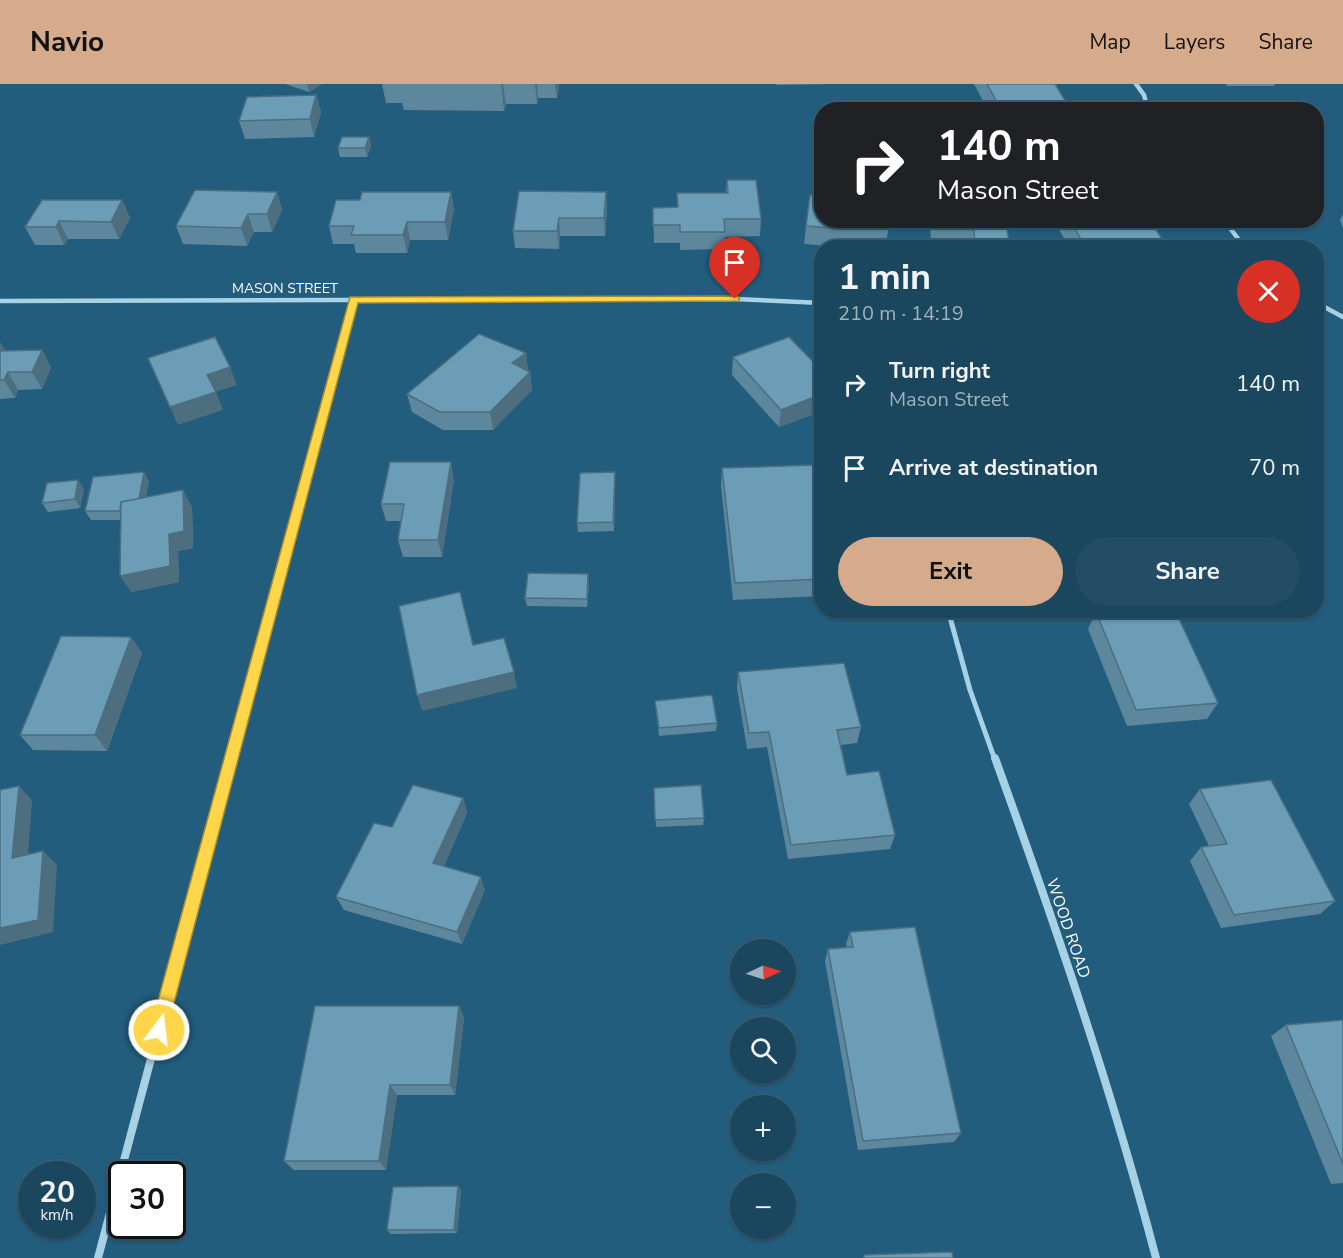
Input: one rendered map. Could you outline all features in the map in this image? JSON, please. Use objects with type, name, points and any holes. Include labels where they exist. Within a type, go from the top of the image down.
[{"type":"street","points":[[1136,84],[1144,95],[1145,102]]},
{"type":"street","name":"MASON STREET","points":[[0,301],[735,299],[814,303]]},
{"type":"street","points":[[98,1258],[353,300]]},
{"type":"street","points":[[1324,307],[1343,317]]},
{"type":"street","name":"WOOD ROAD","points":[[950,618],[970,690],[1064,950],[1134,1174],[1156,1258]]},
{"type":"building","points":[[987,84],[1055,84],[1066,102],[997,102]]},
{"type":"building","points":[[316,95],[310,119],[239,121],[247,97]]},
{"type":"building","points":[[342,137],[369,137],[365,148],[338,148]]},
{"type":"building","points":[[727,180],[756,180],[761,219],[724,219],[725,232],[680,232],[680,225],[653,225],[653,208],[678,207],[677,193],[728,193]]},
{"type":"building","points":[[195,190],[277,192],[267,214],[248,214],[241,228],[176,226]]},
{"type":"building","points":[[519,191],[606,192],[604,218],[559,218],[557,231],[513,231]]},
{"type":"building","points":[[362,192],[451,192],[445,222],[407,222],[403,235],[351,235],[354,226],[329,226],[336,200],[360,200]]},
{"type":"building","points":[[810,195],[814,195],[814,227],[806,226]]},
{"type":"building","points":[[42,200],[122,200],[111,222],[59,221],[56,227],[25,227]]},
{"type":"building","points":[[948,228],[1007,228],[1008,240],[975,240],[974,230]]},
{"type":"building","points":[[1075,228],[1155,228],[1162,240],[1081,240]]},
{"type":"building","points":[[479,334],[526,353],[512,363],[530,372],[490,412],[440,412],[407,394]]},
{"type":"building","points":[[215,337],[230,367],[207,375],[216,392],[170,407],[148,358]]},
{"type":"building","points":[[789,337],[814,363],[814,397],[781,410],[733,357]]},
{"type":"building","points":[[42,350],[32,372],[8,372],[4,380],[0,380],[0,351]]},
{"type":"building","points":[[390,462],[451,462],[438,540],[398,540],[404,504],[381,504]]},
{"type":"building","points":[[814,465],[814,579],[735,583],[722,468]]},
{"type":"building","points":[[144,472],[139,499],[121,502],[120,511],[85,511],[93,477]]},
{"type":"building","points":[[615,472],[613,522],[577,523],[580,473]]},
{"type":"building","points":[[78,480],[75,499],[42,503],[47,483]]},
{"type":"building","points":[[183,490],[184,531],[169,534],[170,566],[120,576],[121,502]]},
{"type":"building","points":[[528,573],[588,574],[587,599],[525,598]]},
{"type":"building","points":[[460,592],[473,645],[504,638],[514,672],[417,695],[399,606]]},
{"type":"building","points":[[1098,618],[1179,618],[1218,703],[1136,710]]},
{"type":"building","points":[[61,636],[131,637],[95,735],[20,735]]},
{"type":"building","points":[[844,663],[861,727],[837,730],[847,775],[879,771],[895,835],[791,845],[769,732],[749,733],[738,672]]},
{"type":"building","points":[[712,695],[717,723],[659,728],[655,701]]},
{"type":"building","points":[[1271,780],[1335,901],[1234,915],[1201,847],[1227,844],[1200,789]]},
{"type":"building","points":[[413,785],[463,798],[433,863],[481,877],[457,932],[336,897],[374,823],[392,827]]},
{"type":"building","points":[[701,785],[704,818],[655,820],[654,788]]},
{"type":"building","points":[[19,786],[12,858],[43,851],[38,920],[0,928],[0,790]]},
{"type":"building","points":[[915,927],[961,1133],[863,1141],[828,949],[853,947],[850,932]]},
{"type":"building","points":[[315,1006],[459,1006],[450,1085],[390,1085],[379,1161],[284,1161]]},
{"type":"building","points":[[1343,1020],[1343,1164],[1286,1025]]},
{"type":"building","points":[[458,1186],[454,1230],[387,1230],[393,1187]]},
{"type":"building","points":[[952,1252],[953,1258],[864,1258],[864,1255]]},
{"type":"route","points":[[159,1030],[353,300],[735,299]]}]
